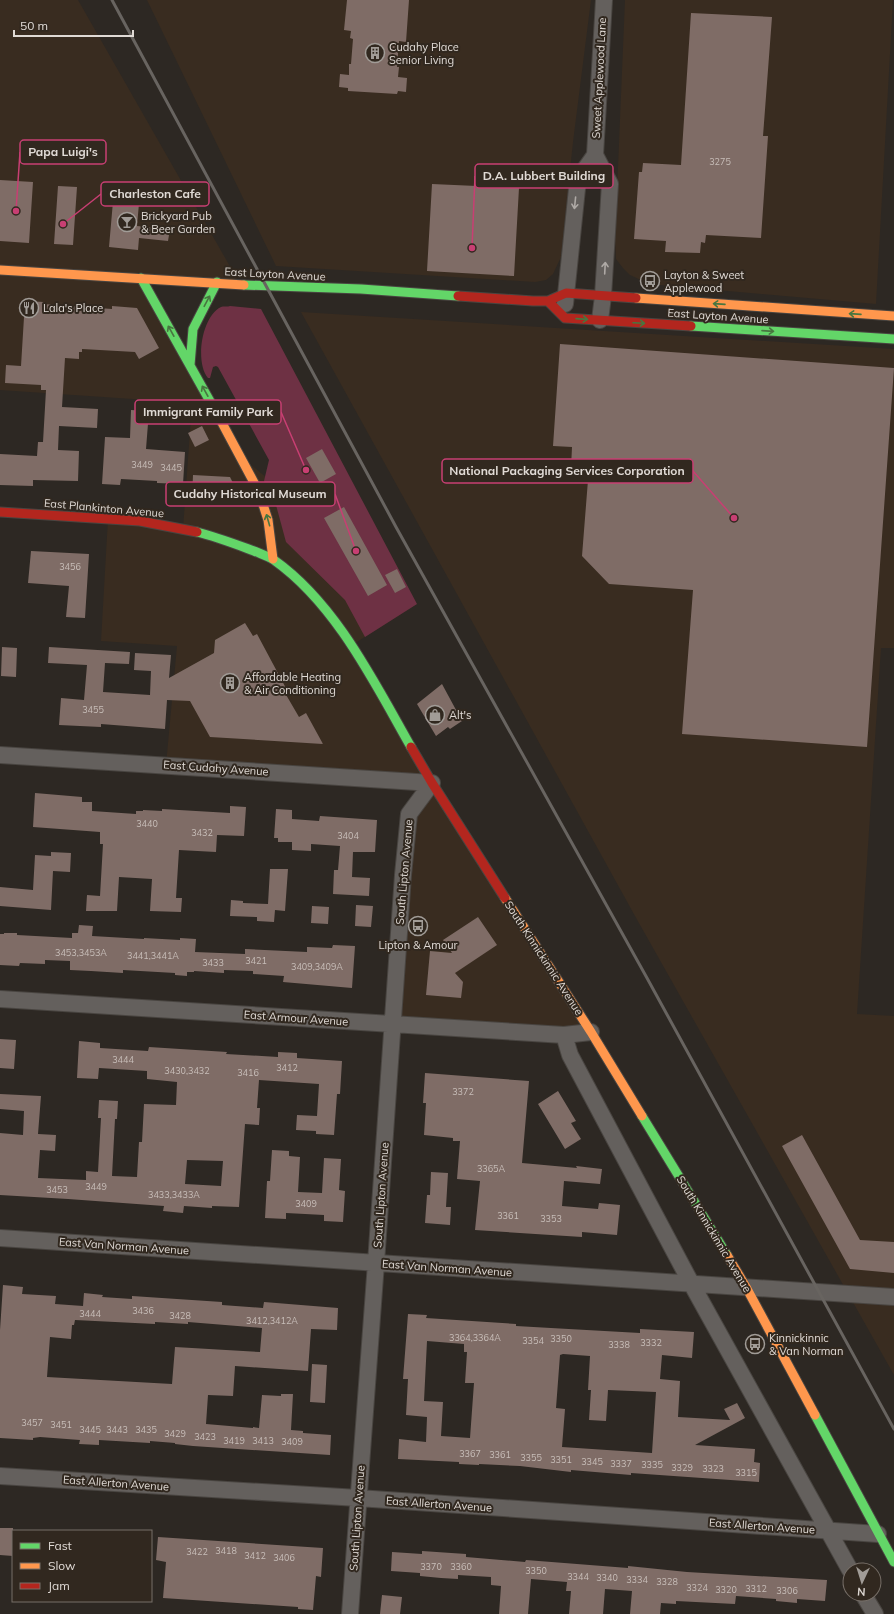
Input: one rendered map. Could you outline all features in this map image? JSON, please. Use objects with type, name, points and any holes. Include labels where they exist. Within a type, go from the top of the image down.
[{"type":"street","name":"Sweet Applewood Lane","points":[[595,155],[604,0]]},
{"type":"street","points":[[565,318],[566,293],[578,179],[595,155],[610,184],[603,296],[600,320]]},
{"type":"street","name":"East Layton Avenue","points":[[0,270],[361,289],[548,301],[566,293],[894,316]]},
{"type":"street","points":[[141,278],[242,458],[261,497],[270,527],[274,559]]},
{"type":"street","points":[[190,365],[193,329],[217,282]]},
{"type":"street","points":[[548,301],[565,318]]},
{"type":"street","name":"East Layton Avenue","points":[[565,318],[894,339]]},
{"type":"street","name":"East Plankinton Avenue","points":[[0,512],[140,521],[172,526],[221,538],[274,559]]},
{"type":"street","name":"South Kinnickinnic Avenue","points":[[274,559],[303,585],[330,614],[363,662],[432,783],[591,1032],[746,1287],[894,1562]]},
{"type":"street","name":"East Cudahy Avenue","points":[[0,754],[432,783]]},
{"type":"street","name":"South Lipton Avenue","points":[[350,1614],[403,875],[409,814],[432,783]]},
{"type":"street","name":"East Armour Avenue","points":[[0,999],[564,1035],[591,1032]]},
{"type":"street","points":[[564,1035],[570,1055],[691,1284],[845,1562]]},
{"type":"street","name":"East Van Norman Avenue","points":[[0,1238],[894,1297]]},
{"type":"street","name":"East Allerton Avenue","points":[[0,1476],[358,1498],[878,1534]]},
{"type":"street","points":[[868,1602],[875,1614]]},
{"type":"shaded area","points":[[0,0],[78,0],[240,284],[142,278],[243,458],[417,604],[352,645],[591,1032],[393,1024],[409,814],[431,784],[166,765],[177,646],[101,641],[108,519],[183,529],[192,403],[0,390]]},
{"type":"shaded area","points":[[147,0],[591,0],[573,142],[561,257],[553,274],[546,280],[535,282],[276,266]]},
{"type":"shaded area","points":[[625,0],[893,0],[876,304],[660,285],[643,281],[630,275],[623,268],[616,259],[615,239]]},
{"type":"shaded area","points":[[230,306],[261,309],[417,604],[365,637],[345,600],[286,542],[276,505],[264,481],[269,460],[218,367],[213,367],[210,378],[208,378],[204,371],[201,352],[202,341],[209,320],[214,312],[221,307]]},
{"type":"shaded area","points":[[301,312],[894,349],[894,648],[881,648],[857,1014],[894,1016],[894,1375],[635,916]]},
{"type":"building","name":"Cudahy Place Senior Living","points":[[347,0],[409,0],[406,42],[399,41],[397,67],[399,67],[398,77],[407,78],[406,92],[398,91],[397,94],[348,91],[348,88],[339,87],[340,74],[349,75],[349,64],[351,64],[353,39],[350,38],[351,31],[344,30]]},
{"type":"building","points":[[691,13],[772,17],[763,136],[768,136],[761,238],[706,235],[705,243],[701,242],[700,253],[665,252],[666,241],[634,239],[639,172],[642,172],[643,163],[681,165]]},
{"type":"building","points":[[0,180],[33,182],[29,243],[0,241]]},
{"type":"building","points":[[432,184],[519,188],[514,276],[427,271]]},
{"type":"building","points":[[58,186],[77,187],[73,245],[54,244]]},
{"type":"building","points":[[114,190],[140,192],[137,226],[170,229],[168,241],[139,238],[138,250],[109,247]]},
{"type":"building","points":[[25,301],[44,302],[43,304],[112,309],[112,306],[137,308],[159,348],[139,359],[135,352],[82,349],[82,352],[79,352],[79,359],[65,358],[62,407],[98,409],[97,428],[59,426],[58,450],[79,451],[78,481],[33,480],[33,486],[0,485],[0,454],[37,456],[38,442],[43,442],[46,390],[41,390],[41,385],[5,383],[6,365],[21,366]]},
{"type":"building","points":[[560,344],[894,368],[867,747],[682,734],[693,590],[609,584],[582,556],[588,480],[571,468],[572,447],[553,446]]},
{"type":"building","points":[[131,410],[149,411],[146,449],[185,452],[183,484],[121,479],[120,485],[102,484],[105,437],[130,438]]},
{"type":"building","points":[[202,426],[209,440],[195,447],[188,433]]},
{"type":"building","points":[[322,449],[336,474],[320,483],[306,458]]},
{"type":"building","points":[[193,475],[230,477],[242,501],[192,498]]},
{"type":"building","points":[[344,507],[387,585],[368,596],[324,518]]},
{"type":"building","points":[[31,551],[89,554],[85,618],[66,617],[69,586],[28,583]]},
{"type":"building","points":[[397,569],[406,587],[395,593],[385,575]]},
{"type":"building","name":"Affordable Heating & Air Conditioning","points":[[245,623],[253,636],[257,634],[288,692],[285,693],[299,717],[306,713],[323,744],[210,737],[190,701],[167,700],[165,729],[101,724],[101,727],[59,725],[61,698],[84,700],[87,665],[48,663],[49,647],[130,652],[129,664],[105,663],[103,692],[150,695],[151,671],[134,670],[135,653],[171,655],[169,678],[214,653],[215,640]]},
{"type":"building","points":[[2,647],[17,648],[16,677],[1,676]]},
{"type":"building","points":[[442,684],[462,721],[450,729],[448,727],[436,736],[417,704]]},
{"type":"building","points":[[35,793],[82,797],[82,802],[92,802],[92,811],[136,814],[136,811],[162,811],[162,809],[230,813],[230,806],[246,807],[244,836],[217,835],[216,852],[179,850],[176,898],[182,898],[181,912],[150,911],[152,879],[119,877],[117,911],[86,911],[87,895],[100,896],[103,844],[100,844],[100,832],[33,827]]},
{"type":"building","points":[[276,809],[292,810],[292,819],[319,821],[320,816],[377,820],[375,852],[353,852],[352,877],[370,878],[369,896],[333,894],[334,870],[338,870],[340,846],[311,844],[311,851],[292,850],[292,842],[278,842],[278,838],[274,838]]},
{"type":"building","points":[[51,852],[71,853],[70,872],[53,871],[51,910],[0,906],[0,887],[33,890],[35,855],[51,856]]},
{"type":"building","points":[[270,869],[288,869],[285,911],[275,910],[274,922],[257,921],[257,917],[230,916],[231,900],[243,901],[243,903],[268,904]]},
{"type":"building","points":[[356,905],[373,906],[371,927],[355,926]]},
{"type":"building","points":[[312,906],[329,907],[328,924],[311,923]]},
{"type":"building","points":[[478,917],[497,945],[455,973],[463,982],[461,998],[426,995],[430,951],[452,953],[443,940]]},
{"type":"building","points":[[79,925],[93,926],[92,936],[144,939],[196,939],[195,952],[245,954],[245,949],[307,952],[307,947],[332,948],[333,945],[355,946],[352,988],[283,982],[284,976],[253,974],[253,971],[224,970],[224,973],[194,971],[187,972],[187,976],[175,975],[175,973],[123,970],[123,973],[70,970],[70,961],[45,960],[45,964],[20,963],[19,966],[0,965],[0,934],[17,933],[17,935],[72,938],[72,933],[78,933]]},
{"type":"building","points":[[0,1039],[16,1040],[14,1069],[0,1068]]},
{"type":"building","points":[[79,1041],[100,1043],[100,1048],[148,1051],[149,1047],[278,1057],[278,1052],[297,1053],[297,1058],[342,1061],[340,1094],[337,1094],[334,1135],[316,1134],[316,1131],[296,1130],[297,1115],[317,1116],[319,1084],[259,1080],[257,1108],[260,1108],[259,1125],[245,1124],[239,1207],[212,1206],[212,1208],[184,1206],[183,1213],[163,1211],[164,1206],[0,1195],[0,1133],[23,1135],[24,1111],[0,1109],[0,1094],[41,1096],[38,1134],[56,1135],[55,1151],[40,1150],[38,1178],[86,1180],[86,1171],[98,1172],[101,1118],[98,1118],[99,1100],[118,1101],[117,1119],[115,1119],[112,1176],[137,1177],[139,1142],[142,1142],[144,1104],[176,1105],[177,1082],[147,1079],[147,1071],[99,1068],[98,1079],[77,1078]],"holes":[[[187,1160],[223,1161],[221,1186],[185,1184]]]},
{"type":"building","points":[[425,1073],[529,1081],[522,1163],[602,1169],[600,1184],[564,1181],[562,1206],[598,1209],[599,1203],[620,1205],[617,1235],[582,1232],[582,1237],[475,1230],[480,1181],[457,1179],[460,1141],[453,1141],[453,1138],[424,1135],[426,1103],[423,1103]]},
{"type":"building","points":[[558,1091],[576,1121],[571,1123],[581,1139],[565,1149],[538,1104]]},
{"type":"building","points":[[802,1135],[860,1240],[894,1242],[894,1273],[850,1269],[782,1146]]},
{"type":"building","points":[[272,1150],[289,1151],[289,1156],[300,1157],[298,1192],[322,1193],[324,1158],[341,1159],[339,1190],[345,1191],[343,1222],[324,1221],[324,1215],[286,1213],[286,1219],[265,1218],[267,1181],[270,1181]]},
{"type":"building","points":[[431,1172],[448,1173],[446,1207],[451,1207],[450,1225],[425,1223],[427,1195],[430,1195]]},
{"type":"building","points":[[3,1285],[23,1287],[22,1294],[56,1296],[55,1304],[83,1306],[84,1293],[103,1295],[102,1297],[132,1299],[132,1296],[222,1302],[222,1305],[263,1308],[264,1302],[338,1308],[337,1330],[311,1329],[308,1371],[235,1366],[233,1396],[208,1395],[206,1424],[259,1428],[262,1395],[281,1396],[281,1394],[293,1394],[291,1430],[303,1431],[303,1433],[331,1435],[330,1455],[193,1446],[150,1441],[150,1443],[99,1440],[99,1445],[79,1444],[80,1440],[40,1437],[33,1438],[33,1440],[0,1438],[0,1330]],"holes":[[[75,1320],[155,1324],[155,1322],[188,1324],[188,1322],[262,1328],[260,1352],[175,1347],[172,1384],[47,1377],[50,1337],[71,1339],[72,1325],[74,1325]]]},
{"type":"building","points":[[408,1314],[427,1315],[426,1318],[516,1324],[516,1326],[640,1333],[640,1329],[694,1332],[692,1358],[662,1355],[660,1379],[680,1381],[678,1417],[730,1420],[724,1409],[737,1403],[745,1418],[695,1445],[755,1449],[754,1462],[760,1463],[759,1482],[631,1473],[631,1475],[571,1470],[571,1472],[520,1466],[459,1464],[459,1462],[398,1459],[399,1439],[426,1442],[427,1417],[406,1415],[408,1379],[403,1379]],"holes":[[[427,1341],[464,1344],[464,1352],[467,1352],[465,1383],[474,1383],[470,1438],[441,1436],[443,1402],[424,1401]],[[560,1355],[590,1356],[588,1390],[591,1390],[589,1420],[606,1421],[608,1390],[656,1392],[652,1453],[562,1447],[565,1409],[556,1408]]]},
{"type":"building","points":[[312,1364],[327,1365],[325,1403],[310,1402]]},
{"type":"building","points":[[0,1528],[13,1528],[12,1556],[0,1555]]},
{"type":"building","points":[[158,1537],[323,1548],[321,1577],[316,1576],[313,1610],[298,1609],[298,1607],[163,1598],[166,1562],[156,1560]]},
{"type":"building","points":[[422,1551],[466,1554],[466,1557],[525,1562],[526,1560],[628,1568],[628,1566],[687,1572],[827,1580],[825,1601],[797,1599],[797,1603],[776,1601],[776,1599],[736,1596],[735,1604],[676,1601],[676,1604],[661,1603],[660,1614],[630,1614],[632,1591],[605,1589],[603,1614],[569,1614],[571,1591],[566,1591],[567,1582],[531,1579],[528,1614],[499,1614],[501,1586],[491,1585],[491,1577],[458,1575],[458,1579],[441,1578],[420,1576],[420,1573],[391,1571],[392,1552],[422,1554]]},
{"type":"building","points":[[382,1595],[402,1597],[400,1614],[380,1614]]},
{"type":"railway","points":[[112,0],[396,527],[647,978],[894,1429]]},
{"type":"traffic: fast","points":[[141,278],[221,421]]},
{"type":"traffic: fast","points":[[190,365],[193,329],[217,282]]},
{"type":"traffic: fast","points":[[244,285],[361,289],[458,296]]},
{"type":"traffic: fast","points":[[691,326],[894,339]]},
{"type":"traffic: fast","points":[[197,532],[267,556],[296,578],[335,621],[368,671],[411,747]]},
{"type":"traffic: fast","points":[[642,1116],[727,1255]]},
{"type":"traffic: fast","points":[[815,1415],[894,1562]]},
{"type":"traffic: slow","points":[[0,270],[244,285]]},
{"type":"traffic: slow","points":[[636,298],[894,316]]},
{"type":"traffic: slow","points":[[221,421],[259,492],[268,520],[273,559]]},
{"type":"traffic: slow","points":[[505,898],[591,1032],[642,1116]]},
{"type":"traffic: slow","points":[[727,1255],[746,1287],[815,1415]]},
{"type":"traffic: jam","points":[[458,296],[548,301],[566,293],[636,298]]},
{"type":"traffic: jam","points":[[548,301],[565,318],[691,326]]},
{"type":"traffic: jam","points":[[0,512],[140,521],[197,532]]},
{"type":"traffic: jam","points":[[411,747],[505,898]]},
{"type":"place","name":"Cudahy Place Senior Living","points":[[375,53]]},
{"type":"place","name":"Papa Luigi's","points":[[16,211]]},
{"type":"place","name":"Brickyard Pub & Beer Garden","points":[[127,222]]},
{"type":"place","name":"Charleston Cafe","points":[[63,224]]},
{"type":"place","name":"D.A. Lubbert Building","points":[[472,248]]},
{"type":"place","name":"Layton & Sweet Applewood","points":[[650,281]]},
{"type":"place","name":"Lala's Place","points":[[29,308]]},
{"type":"place","name":"Immigrant Family Park","points":[[306,470]]},
{"type":"place","name":"National Packaging Services Corporation","points":[[734,518]]},
{"type":"place","name":"Cudahy Historical Museum","points":[[356,551]]},
{"type":"place","name":"Affordable Heating & Air Conditioning","points":[[230,683]]},
{"type":"place","name":"Alt's","points":[[435,715]]},
{"type":"place","name":"Lipton & Amour","points":[[418,926]]},
{"type":"place","name":"Kinnickinnic & Van Norman","points":[[755,1344]]}]
